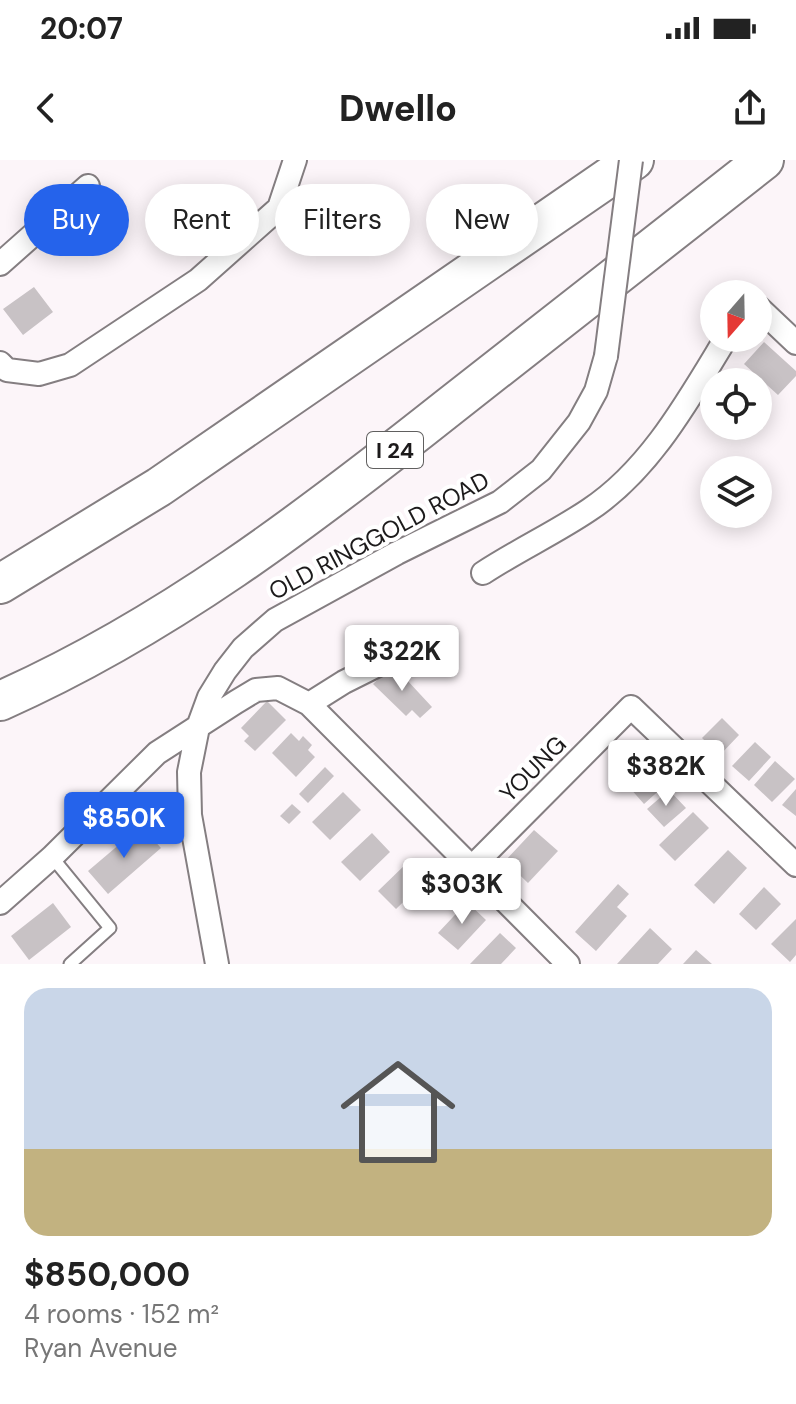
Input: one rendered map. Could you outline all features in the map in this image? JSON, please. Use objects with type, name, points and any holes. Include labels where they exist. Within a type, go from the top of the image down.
[{"type":"highway","points":[[0,584],[159,487],[633,160]]},
{"type":"highway","name":"I 24","points":[[0,701],[46,681],[167,612],[251,557],[352,483],[764,160]]},
{"type":"street","points":[[0,363],[7,370],[39,374],[70,365],[198,280],[279,208],[295,160]]},
{"type":"street","name":"OLD RINGGOLD ROAD","points":[[217,964],[190,815],[189,772],[198,727],[209,697],[243,648],[275,620],[397,553],[500,502],[541,470],[579,422],[596,391],[606,356],[633,160]]},
{"type":"street","points":[[0,264],[24,243]]},
{"type":"street","points":[[772,320],[796,343]]},
{"type":"street","points":[[483,573],[592,509],[638,469],[718,352]]},
{"type":"street","points":[[309,704],[378,665]]},
{"type":"street","points":[[0,903],[52,857],[157,753],[256,690],[278,688],[309,704],[568,964]]},
{"type":"street","name":"YOUNG","points":[[471,868],[631,707],[796,865]]},
{"type":"lane","points":[[52,857],[110,928],[70,964]]},
{"type":"building","points":[[34,287],[53,312],[23,335],[3,309]]},
{"type":"building","points":[[772,349],[796,371],[796,376],[778,395],[772,390],[772,368],[748,368],[744,364],[755,352],[772,352]]},
{"type":"building","points":[[393,665],[432,707],[420,718],[412,710],[406,716],[373,684]]},
{"type":"building","points":[[267,701],[286,720],[255,751],[244,741],[249,736],[241,728]]},
{"type":"building","points":[[722,718],[739,735],[720,755],[702,738]]},
{"type":"building","points":[[291,733],[299,741],[303,736],[312,745],[308,750],[315,757],[296,777],[272,753]]},
{"type":"building","points":[[755,742],[771,757],[749,781],[732,766]]},
{"type":"building","points":[[775,761],[795,779],[772,802],[754,785]]},
{"type":"building","points":[[325,767],[334,776],[308,803],[299,794]]},
{"type":"building","points":[[650,768],[665,785],[644,804],[629,787]]},
{"type":"building","points":[[796,789],[796,816],[782,805]]},
{"type":"building","points":[[669,790],[686,808],[664,827],[647,809]]},
{"type":"building","points":[[343,792],[361,810],[330,840],[312,822]]},
{"type":"building","points":[[292,804],[301,812],[289,824],[280,816]]},
{"type":"building","points":[[693,812],[709,828],[675,861],[659,845]]},
{"type":"building","points":[[141,826],[161,848],[108,894],[88,871]]},
{"type":"building","points":[[534,830],[558,851],[528,883],[505,861]]},
{"type":"building","points":[[372,833],[390,852],[360,881],[341,862]]},
{"type":"building","points":[[728,850],[747,868],[714,904],[694,885]]},
{"type":"building","points":[[408,862],[426,880],[396,909],[378,891]]},
{"type":"building","points":[[618,884],[629,894],[617,907],[627,916],[596,951],[575,932]]},
{"type":"building","points":[[764,887],[781,904],[756,930],[739,914]]},
{"type":"building","points":[[467,902],[486,920],[458,950],[438,933]]},
{"type":"building","points":[[53,903],[71,927],[29,960],[11,936]]},
{"type":"building","points":[[796,919],[796,955],[790,962],[771,944]]},
{"type":"building","points":[[650,928],[672,949],[658,964],[617,964]]},
{"type":"building","points":[[500,933],[516,948],[501,964],[470,964]]},
{"type":"building","points":[[696,950],[712,964],[683,964]]}]
